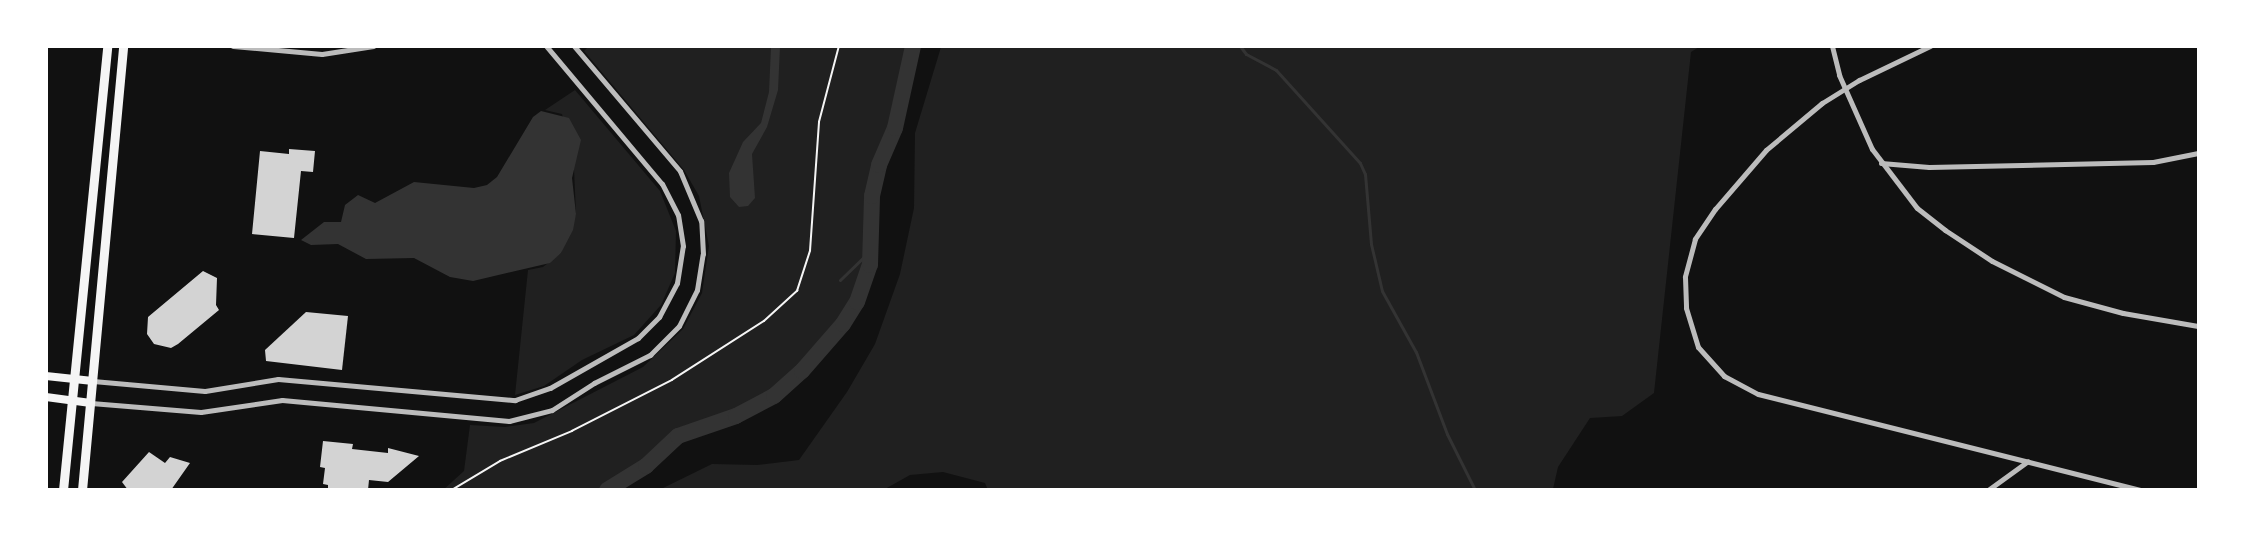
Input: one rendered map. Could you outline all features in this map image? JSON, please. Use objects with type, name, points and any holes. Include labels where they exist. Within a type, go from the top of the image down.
[{"type":"main road","points":[[63,489],[107,46]]},
{"type":"main road","points":[[82,489],[123,46]]},
{"type":"main road","points":[[46,376],[93,381]]},
{"type":"main road","points":[[46,397],[91,403]]},
{"type":"street","points":[[233,46],[322,54],[373,46]]},
{"type":"street","points":[[93,381],[205,391],[278,379],[491,400],[530,397],[646,331],[670,301],[682,262],[681,225],[668,192],[546,46]]},
{"type":"street","points":[[91,403],[201,412],[282,400],[486,421],[526,419],[564,405],[660,347],[690,307],[703,263],[701,221],[686,182],[574,46]]},
{"type":"street","points":[[1832,46],[1845,89],[1881,163],[1925,215],[2016,275],[2091,305],[2199,326]]},
{"type":"street","points":[[1930,46],[1845,89],[1787,131],[1746,170],[1702,227],[1686,265],[1686,308],[1704,356],[1724,376],[1765,397],[2028,461],[2123,487],[2141,489]]},
{"type":"street","points":[[1881,163],[1929,167],[2152,162],[2199,153]]},
{"type":"street","points":[[1988,489],[2028,461]]},
{"type":"path","points":[[452,489],[500,461],[572,431],[672,380],[764,321],[797,291],[810,250],[819,122],[839,46]]},
{"type":"shaded area","points":[[589,46],[913,47],[895,128],[879,165],[872,196],[872,249],[865,283],[843,324],[788,386],[736,416],[678,436],[646,466],[607,489],[443,490],[464,471],[470,425],[505,427],[534,423],[643,367],[683,329],[702,293],[709,246],[699,196],[684,170],[584,51]]},
{"type":"shaded area","points":[[771,47],[780,47],[778,90],[767,127],[752,154],[755,198],[748,206],[739,207],[730,197],[729,173],[743,142],[761,123],[769,92]]},
{"type":"shaded area","points":[[941,47],[1699,47],[1691,52],[1654,393],[1622,416],[1590,418],[1558,467],[1553,489],[988,490],[985,483],[943,472],[910,475],[885,489],[661,489],[712,464],[757,465],[799,460],[847,392],[875,344],[900,274],[914,208],[915,133]]},
{"type":"shaded area","points":[[575,90],[660,191],[676,231],[675,273],[661,305],[634,335],[582,360],[544,386],[515,395],[528,270],[543,267],[561,253],[576,214],[574,169],[562,114],[545,110]]},
{"type":"shaded area","points":[[541,111],[569,118],[581,140],[572,178],[576,214],[573,230],[561,253],[550,263],[473,281],[450,277],[414,258],[366,259],[338,244],[311,245],[301,240],[324,222],[341,222],[345,205],[358,195],[375,203],[414,182],[474,188],[487,185],[497,177],[533,117]]},
{"type":"building","points":[[289,149],[315,151],[313,172],[301,171],[294,238],[252,234],[260,151],[289,154]]},
{"type":"building","points":[[203,271],[217,278],[216,305],[219,310],[171,348],[154,344],[147,334],[148,317]]},
{"type":"building","points":[[306,312],[348,316],[342,370],[266,361],[265,350]]},
{"type":"building","points":[[323,441],[353,444],[352,449],[388,453],[388,448],[419,456],[388,482],[369,480],[368,490],[328,490],[328,485],[323,484],[325,468],[320,467]]},
{"type":"building","points":[[149,452],[165,463],[170,457],[190,463],[171,490],[128,490],[122,482]]},
{"type":"waterway","points":[[607,490],[646,466],[678,436],[736,416],[774,396],[802,371],[843,324],[857,302],[870,265],[872,196],[879,165],[895,128],[913,46]]},
{"type":"waterway","points":[[1240,46],[1246,54],[1276,70],[1360,163],[1365,174],[1371,244],[1382,291],[1416,352],[1447,434],[1475,490]]},
{"type":"waterway","points":[[840,280],[872,249]]}]
